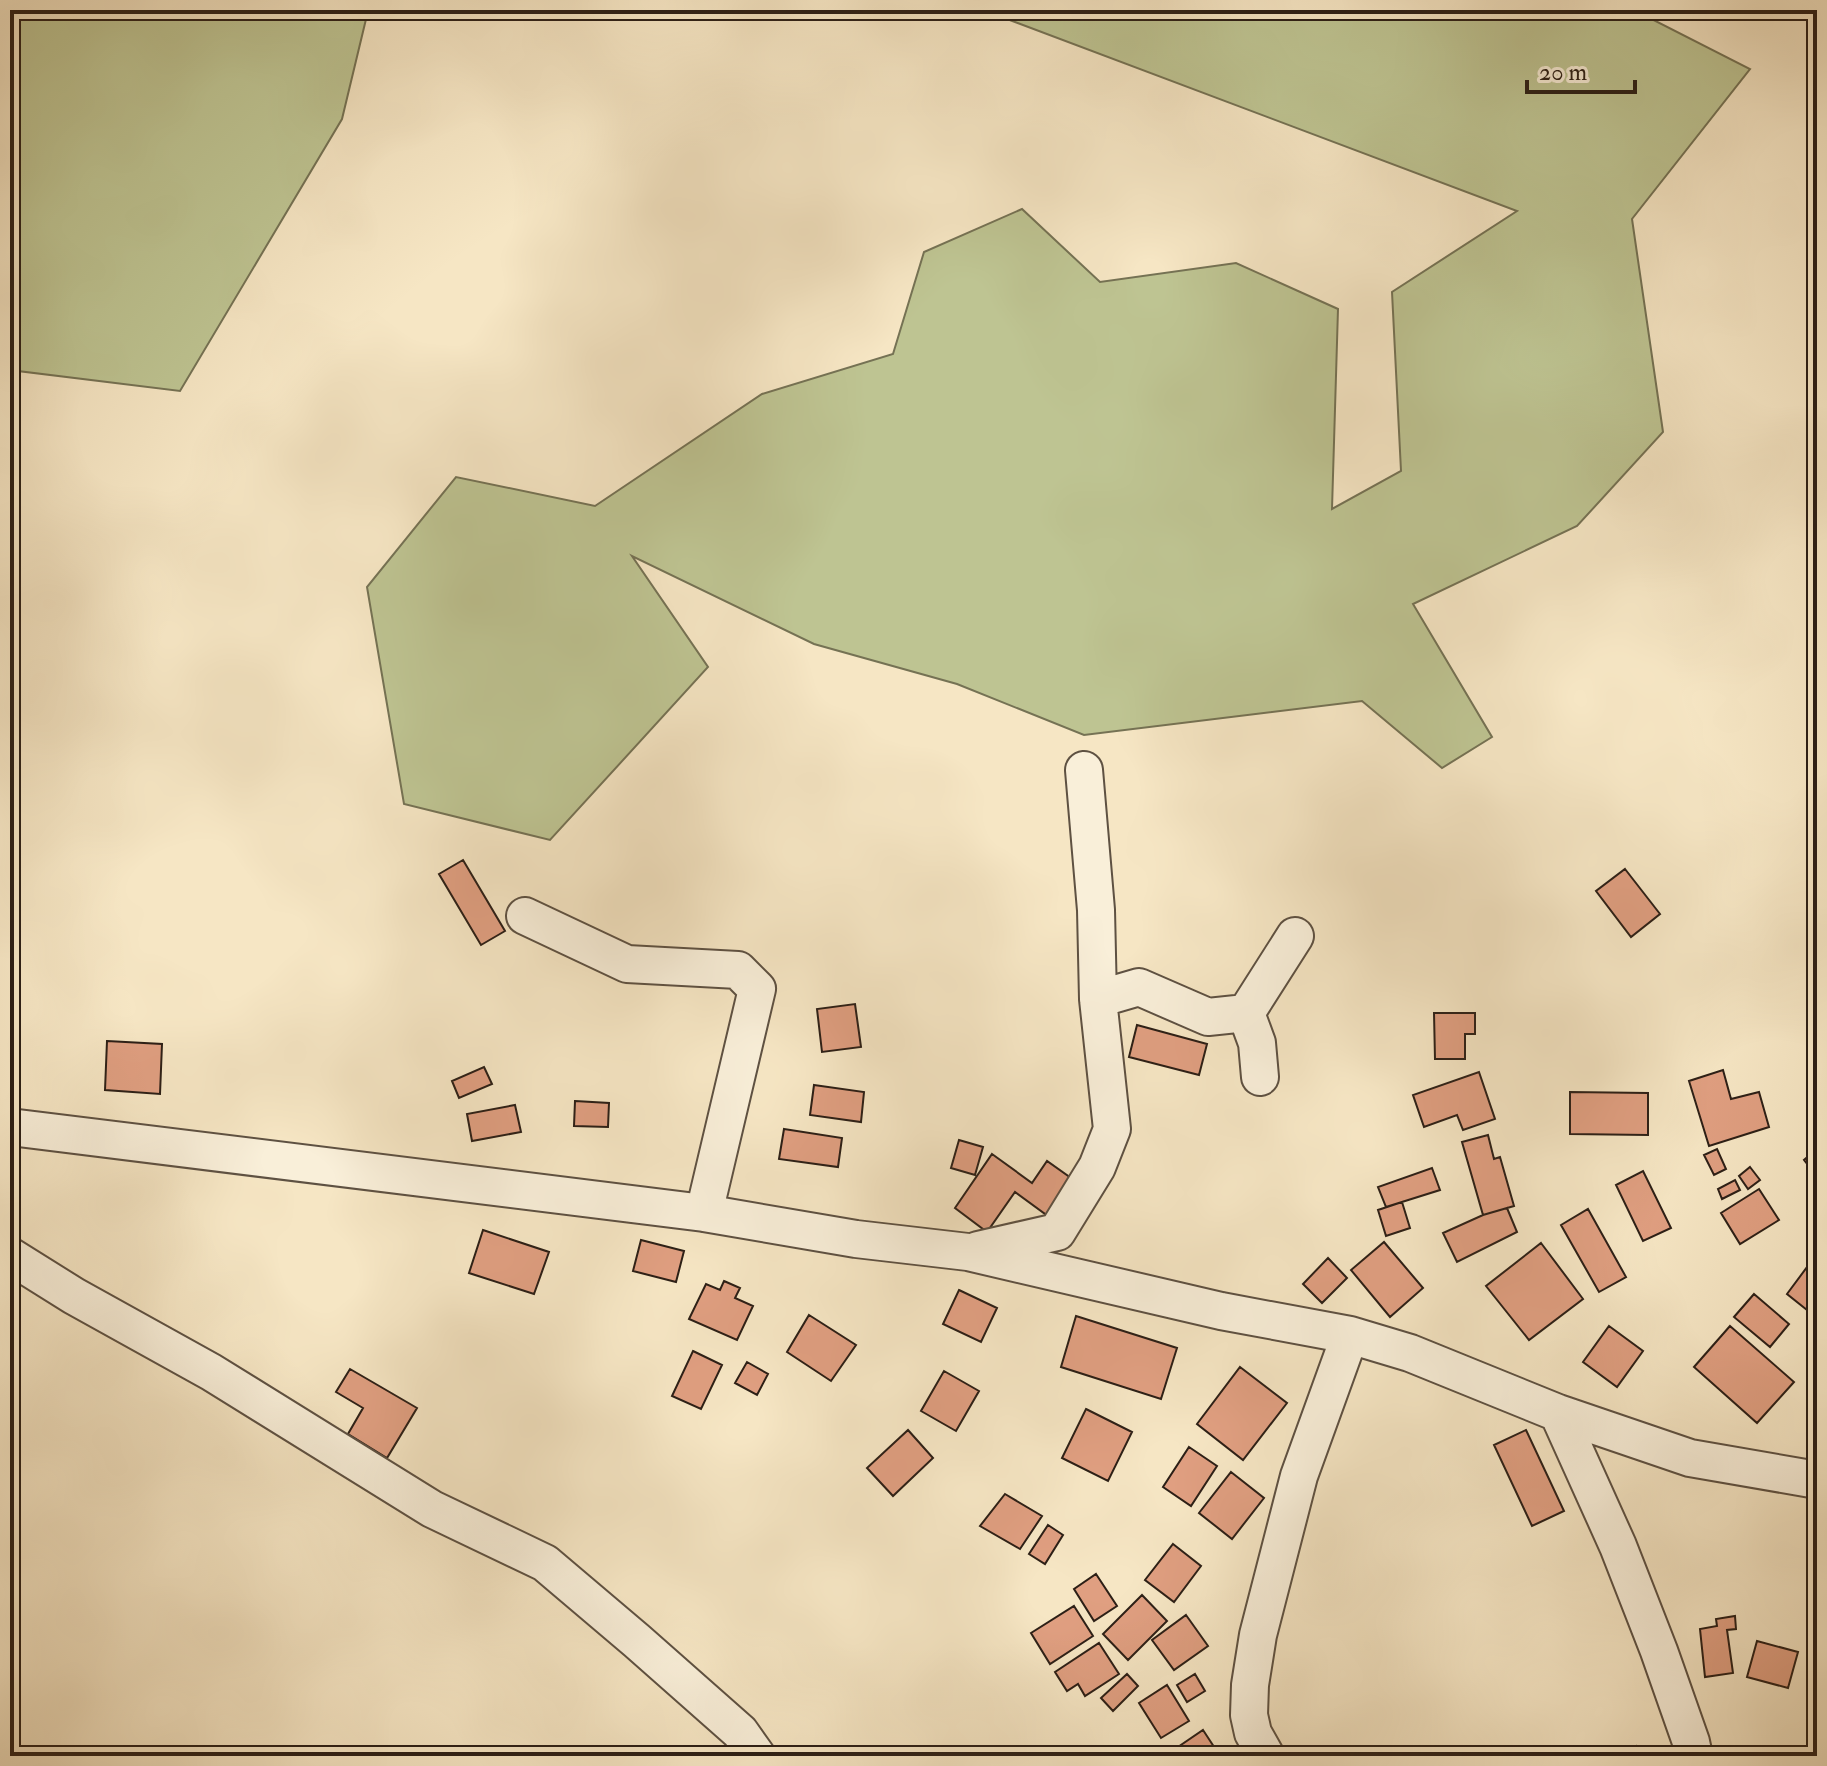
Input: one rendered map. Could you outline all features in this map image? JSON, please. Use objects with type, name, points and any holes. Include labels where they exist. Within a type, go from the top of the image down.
[{"type":"street","points":[[968,1252],[1057,1232],[1097,1167],[1112,1129],[1098,999],[1096,910],[1084,770]]},
{"type":"street","points":[[525,916],[627,964],[738,970],[757,989],[704,1213]]},
{"type":"street","points":[[1246,1013],[1295,936]]},
{"type":"street","points":[[1098,999],[1139,987],[1208,1017],[1246,1013]]},
{"type":"street","points":[[1246,1013],[1257,1043],[1260,1077]]},
{"type":"street","points":[[10,1127],[704,1213],[856,1239],[968,1252],[1221,1311],[1350,1335],[1410,1353],[1558,1413],[1690,1458],[1817,1480]]},
{"type":"street","points":[[10,1256],[74,1296],[211,1372],[432,1509],[545,1563],[740,1732],[757,1756]]},
{"type":"street","points":[[1266,1756],[1253,1733],[1249,1715],[1258,1635],[1299,1476],[1350,1335]]},
{"type":"street","points":[[1558,1413],[1623,1559],[1659,1651],[1694,1756]]},
{"type":"green space","points":[[10,10],[781,10],[367,15],[342,119],[180,391],[10,370]]},
{"type":"green space","points":[[983,10],[1634,10],[1750,69],[1632,219],[1663,432],[1577,526],[1413,604],[1492,737],[1442,768],[1362,701],[1084,735],[957,684],[814,644],[632,556],[708,667],[550,840],[404,804],[367,587],[456,477],[595,506],[762,394],[893,354],[924,252],[1022,209],[1100,282],[1236,263],[1338,309],[1332,509],[1401,471],[1392,292],[1517,211]]},
{"type":"building","points":[[463,860],[505,931],[481,945],[439,874]]},
{"type":"building","points":[[1625,869],[1660,914],[1631,937],[1596,891]]},
{"type":"building","points":[[855,1004],[861,1047],[822,1052],[817,1009]]},
{"type":"building","points":[[1434,1013],[1475,1013],[1475,1034],[1465,1034],[1465,1059],[1435,1059]]},
{"type":"building","points":[[1137,1025],[1207,1044],[1199,1075],[1129,1057]]},
{"type":"building","points":[[107,1041],[162,1044],[160,1094],[105,1090]]},
{"type":"building","points":[[484,1067],[492,1084],[459,1098],[452,1081]]},
{"type":"building","points":[[1723,1070],[1731,1099],[1759,1092],[1769,1127],[1709,1146],[1689,1081]]},
{"type":"building","points":[[1479,1072],[1495,1119],[1463,1130],[1457,1115],[1424,1127],[1413,1095]]},
{"type":"building","points":[[814,1085],[864,1092],[861,1122],[810,1115]]},
{"type":"building","points":[[1570,1092],[1648,1093],[1648,1135],[1570,1134]]},
{"type":"building","points":[[575,1101],[609,1103],[608,1127],[574,1126]]},
{"type":"building","points":[[515,1105],[521,1132],[472,1141],[467,1114]]},
{"type":"building","points":[[784,1129],[842,1138],[838,1167],[779,1159]]},
{"type":"building","points":[[1488,1135],[1494,1159],[1500,1157],[1514,1206],[1483,1215],[1462,1142]]},
{"type":"building","points":[[959,1140],[983,1147],[975,1175],[951,1168]]},
{"type":"building","points":[[1717,1149],[1726,1169],[1714,1175],[1704,1155]]},
{"type":"building","points":[[1817,1149],[1817,1173],[1815,1174],[1804,1160]]},
{"type":"building","points":[[992,1154],[1032,1183],[1047,1161],[1078,1183],[1052,1219],[1015,1192],[987,1232],[955,1208]]},
{"type":"building","points":[[1750,1167],[1760,1180],[1748,1189],[1739,1176]]},
{"type":"building","points":[[1432,1168],[1440,1190],[1386,1207],[1378,1187]]},
{"type":"building","points":[[1643,1171],[1671,1228],[1643,1241],[1616,1185]]},
{"type":"building","points":[[1735,1180],[1740,1190],[1722,1199],[1718,1189]]},
{"type":"building","points":[[1759,1189],[1779,1220],[1740,1244],[1721,1213]]},
{"type":"building","points":[[1402,1202],[1410,1228],[1386,1236],[1378,1210]]},
{"type":"building","points":[[1507,1208],[1517,1232],[1457,1262],[1443,1233]]},
{"type":"building","points":[[1588,1209],[1626,1277],[1599,1292],[1561,1225]]},
{"type":"building","points":[[483,1230],[549,1252],[534,1294],[469,1273]]},
{"type":"building","points":[[641,1240],[684,1251],[676,1282],[633,1271]]},
{"type":"building","points":[[1384,1242],[1423,1288],[1390,1317],[1351,1270]]},
{"type":"building","points":[[1541,1243],[1583,1299],[1529,1340],[1486,1286]]},
{"type":"building","points":[[1328,1258],[1347,1278],[1322,1303],[1303,1284]]},
{"type":"building","points":[[1813,1259],[1817,1262],[1817,1318],[1787,1294]]},
{"type":"building","points":[[724,1281],[740,1288],[735,1298],[753,1306],[737,1340],[689,1319],[706,1284],[720,1290]]},
{"type":"building","points":[[959,1290],[997,1308],[981,1342],[943,1324]]},
{"type":"building","points":[[1754,1294],[1789,1324],[1770,1347],[1734,1317]]},
{"type":"building","points":[[809,1315],[856,1345],[831,1381],[787,1352]]},
{"type":"building","points":[[1076,1316],[1177,1348],[1161,1399],[1061,1367]]},
{"type":"building","points":[[1609,1326],[1643,1351],[1617,1387],[1583,1362]]},
{"type":"building","points":[[1730,1326],[1794,1382],[1757,1423],[1694,1367]]},
{"type":"building","points":[[693,1351],[722,1365],[701,1409],[672,1396]]},
{"type":"building","points":[[747,1362],[768,1374],[757,1395],[735,1383]]},
{"type":"building","points":[[1240,1367],[1287,1403],[1243,1460],[1197,1424]]},
{"type":"building","points":[[350,1369],[417,1408],[387,1458],[348,1434],[363,1408],[336,1392]]},
{"type":"building","points":[[944,1371],[979,1391],[956,1431],[921,1411]]},
{"type":"building","points":[[1086,1409],[1132,1432],[1108,1481],[1062,1458]]},
{"type":"building","points":[[908,1430],[933,1458],[893,1496],[867,1468]]},
{"type":"building","points":[[1526,1430],[1564,1511],[1532,1526],[1494,1445]]},
{"type":"building","points":[[1189,1447],[1217,1466],[1191,1506],[1163,1487]]},
{"type":"building","points":[[1231,1472],[1264,1498],[1232,1539],[1199,1513]]},
{"type":"building","points":[[1005,1494],[1042,1516],[1020,1549],[980,1526]]},
{"type":"building","points":[[1048,1525],[1063,1535],[1045,1564],[1029,1554]]},
{"type":"building","points":[[1173,1544],[1201,1566],[1174,1602],[1145,1580]]},
{"type":"building","points":[[1096,1574],[1117,1606],[1094,1621],[1074,1589]]},
{"type":"building","points":[[1142,1595],[1167,1621],[1128,1660],[1103,1634]]},
{"type":"building","points":[[1074,1606],[1093,1636],[1050,1664],[1031,1633]]},
{"type":"building","points":[[1186,1615],[1208,1646],[1174,1670],[1152,1640]]},
{"type":"building","points":[[1735,1616],[1736,1629],[1727,1630],[1733,1673],[1705,1677],[1700,1629],[1717,1626],[1716,1619]]},
{"type":"building","points":[[1757,1641],[1798,1652],[1788,1688],[1747,1677]]},
{"type":"building","points":[[1099,1643],[1119,1674],[1085,1696],[1078,1684],[1067,1691],[1055,1672]]},
{"type":"building","points":[[1127,1674],[1138,1686],[1113,1711],[1101,1698]]},
{"type":"building","points":[[1195,1674],[1205,1691],[1187,1702],[1177,1685]]},
{"type":"building","points":[[1167,1685],[1189,1721],[1161,1738],[1139,1703]]},
{"type":"building","points":[[1203,1730],[1220,1756],[1179,1756],[1175,1749]]},
{"type":"building","points":[[1637,1746],[1667,1754],[1634,1756]]}]
